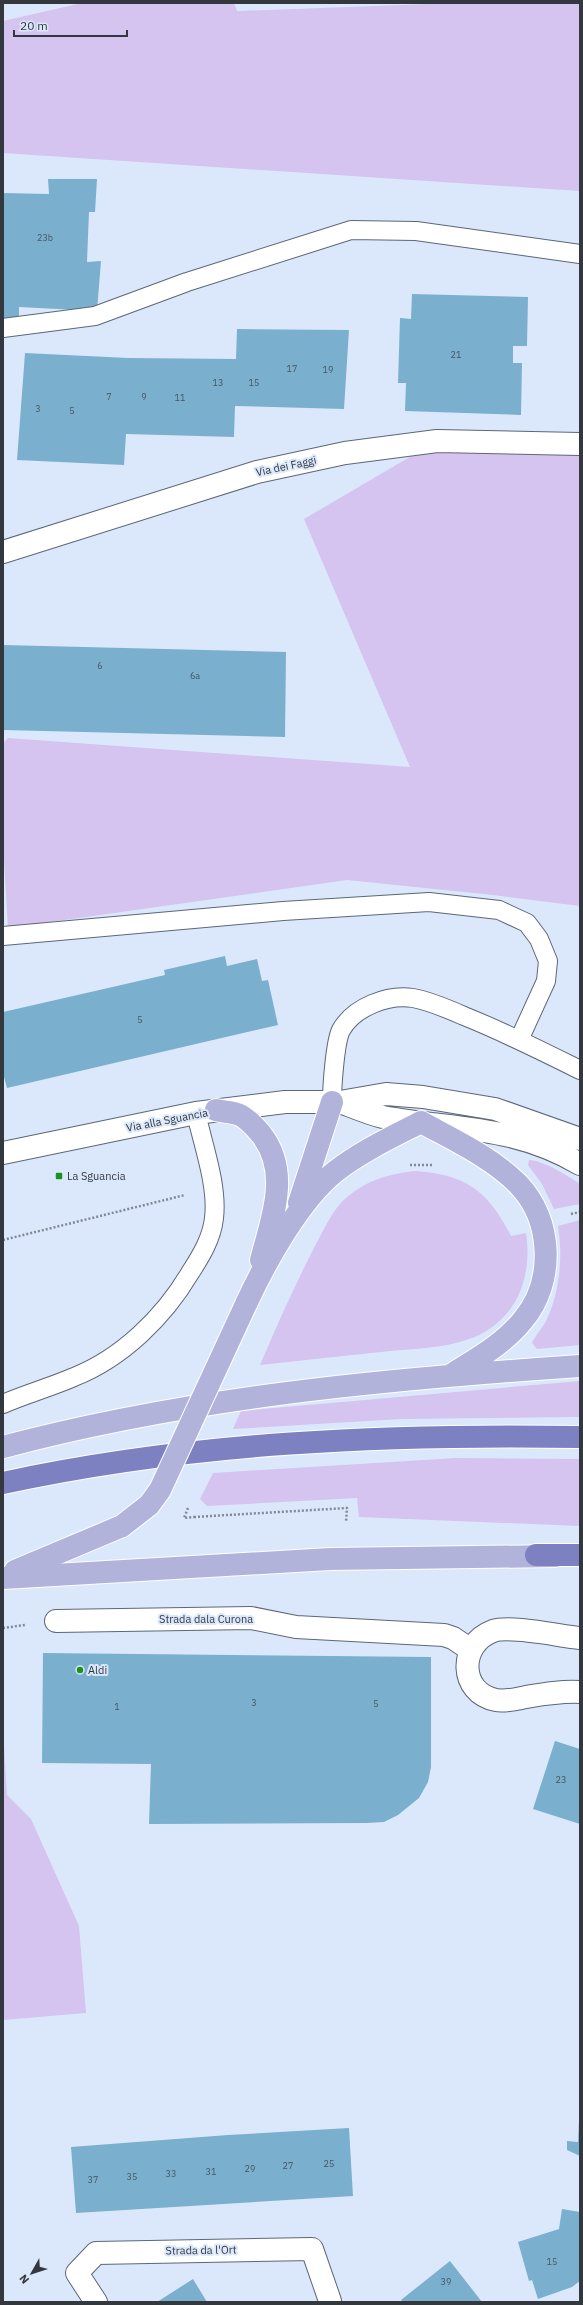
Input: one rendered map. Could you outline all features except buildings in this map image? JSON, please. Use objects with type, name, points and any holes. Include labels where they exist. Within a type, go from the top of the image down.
[{"type":"highway","points":[[3,1483],[124,1462],[235,1448],[342,1440],[580,1437]]},
{"type":"highway","points":[[536,1555],[580,1554]]},
{"type":"main road","points":[[292,1221],[336,1102]]},
{"type":"main road","points":[[206,1112],[241,1115],[254,1126],[265,1140],[271,1152],[278,1174],[278,1190],[256,1283]]},
{"type":"main road","points":[[3,1577],[122,1526],[149,1505],[165,1481],[256,1283],[292,1221],[319,1186],[335,1171],[382,1141],[421,1122],[503,1171],[523,1191],[531,1202],[540,1222],[546,1246],[545,1266],[541,1287],[534,1304],[523,1320],[484,1355],[451,1375]]},
{"type":"main road","points":[[3,1447],[57,1432],[167,1411],[287,1393],[451,1375],[580,1366]]},
{"type":"main road","points":[[3,1577],[330,1559],[536,1555],[580,1558]]},
{"type":"street","name":"Via dei Faggi","points":[[3,552],[257,472],[345,453],[437,441],[580,444]]},
{"type":"street","name":"Via alla Sguancia","points":[[3,1153],[206,1112],[285,1102],[336,1102],[386,1094],[451,1102],[502,1111],[580,1139]]},
{"type":"street","points":[[336,1102],[382,1117],[452,1125],[516,1136],[580,1164]]},
{"type":"street","name":"Strada dala Curona","points":[[56,1620],[251,1618],[296,1627],[444,1635],[453,1638],[471,1650]]},
{"type":"street","points":[[580,1638],[499,1630],[482,1637],[471,1650],[467,1660],[468,1677],[480,1693],[500,1701],[555,1692],[580,1692]]},
{"type":"street","name":"Strada da l'Ort","points":[[96,2302],[77,2273],[96,2253],[312,2249],[330,2302]]},
{"type":"lane","points":[[3,328],[95,316],[187,282],[351,230],[416,231],[580,254]]},
{"type":"lane","points":[[3,936],[283,911],[421,902],[499,910],[527,923],[539,939],[548,961],[546,981],[519,1040]]},
{"type":"lane","points":[[336,1102],[332,1079],[341,1030],[352,1018],[367,1006],[395,997],[412,998],[454,1012],[519,1040],[580,1070]]},
{"type":"lane","points":[[3,1404],[75,1377],[114,1355],[152,1323],[183,1285],[209,1240],[214,1219],[215,1198],[212,1186],[206,1112]]},
{"type":"path","points":[[404,1165],[436,1165]]},
{"type":"path","points":[[3,1240],[189,1194],[200,1181],[212,1186]]},
{"type":"path","points":[[540,1222],[580,1212]]},
{"type":"path","points":[[194,1517],[346,1508],[346,1522]]},
{"type":"shaded area","points":[[82,3],[234,3],[237,11],[455,3],[580,3],[580,191],[3,153],[3,21]]},
{"type":"shaded area","points":[[437,441],[580,444],[580,906],[493,895],[347,880],[8,928],[3,843],[3,743],[8,738],[410,767],[304,519]]},
{"type":"shaded area","points":[[529,1160],[548,1165],[580,1184],[580,1204],[554,1209],[542,1184],[528,1165]]},
{"type":"shaded area","points":[[414,1171],[448,1176],[461,1181],[484,1196],[502,1220],[511,1236],[526,1233],[528,1252],[522,1287],[514,1303],[504,1317],[491,1328],[475,1337],[447,1345],[260,1365],[300,1275],[333,1213],[347,1197],[362,1186],[387,1176]]},
{"type":"shaded area","points":[[580,1220],[580,1345],[537,1349],[532,1343],[547,1319],[558,1285],[560,1250],[558,1226]]},
{"type":"shaded area","points":[[580,1381],[580,1417],[401,1419],[233,1429],[241,1411]]},
{"type":"shaded area","points":[[456,1458],[580,1459],[580,1526],[359,1517],[357,1498],[207,1506],[200,1499],[213,1473]]},
{"type":"shaded area","points":[[3,1729],[7,1795],[31,1819],[79,1926],[86,2013],[3,2020]]},
{"type":"place","name":"La Sguancia","points":[[59,1176]]},
{"type":"place","name":"Aldi","points":[[80,1670]]}]
